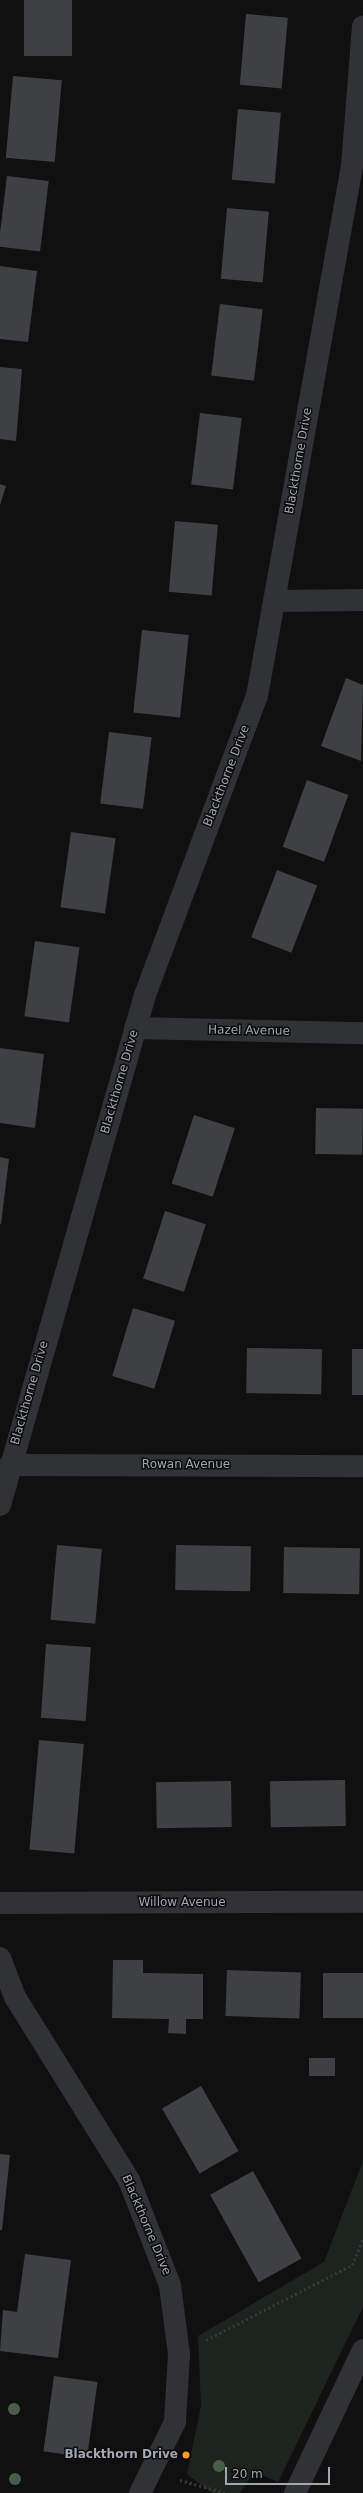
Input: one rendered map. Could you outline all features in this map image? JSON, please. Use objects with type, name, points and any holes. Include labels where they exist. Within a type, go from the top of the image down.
[{"type":"street","name":"Blackthorne Drive","points":[[0,1505],[10,1465],[135,1028],[257,696],[357,166],[363,26]]},
{"type":"street","points":[[275,601],[363,600]]},
{"type":"street","name":"Hazel Avenue","points":[[135,1028],[363,1033]]},
{"type":"street","name":"Rowan Avenue","points":[[10,1465],[363,1466]]},
{"type":"street","name":"Willow Avenue","points":[[0,1903],[363,1902]]},
{"type":"street","name":"Blackthorne Drive","points":[[0,1958],[15,1997],[129,2180],[170,2285],[179,2354],[174,2422],[140,2493]]},
{"type":"street","points":[[295,2493],[363,2350]]},
{"type":"path","points":[[179,2354],[352,2264],[363,2239]]},
{"type":"path","points":[[151,2472],[226,2493]]},
{"type":"shaded area","points":[[363,2161],[363,2307],[278,2482],[255,2472],[240,2493],[212,2493],[187,2474],[201,2406],[198,2336],[324,2262]]},
{"type":"building","points":[[24,0],[72,0],[72,56],[24,56]]},
{"type":"building","points":[[246,14],[288,18],[282,88],[240,85]]},
{"type":"building","points":[[13,76],[62,80],[55,162],[6,158]]},
{"type":"building","points":[[238,109],[281,113],[275,183],[232,180]]},
{"type":"building","points":[[7,176],[49,181],[40,252],[0,247],[0,233]]},
{"type":"building","points":[[227,208],[269,212],[263,282],[221,279]]},
{"type":"building","points":[[0,266],[37,271],[28,342],[0,339]]},
{"type":"building","points":[[220,304],[263,309],[254,381],[211,375]]},
{"type":"building","points":[[0,367],[22,369],[16,441],[0,439]]},
{"type":"building","points":[[200,413],[242,418],[233,490],[191,484]]},
{"type":"building","points":[[0,484],[6,486],[0,505]]},
{"type":"building","points":[[175,521],[218,525],[212,595],[169,592]]},
{"type":"building","points":[[142,630],[189,635],[180,717],[133,713]]},
{"type":"building","points":[[346,678],[363,685],[361,761],[321,746]]},
{"type":"building","points":[[109,732],[152,737],[143,809],[100,803]]},
{"type":"building","points":[[307,780],[348,795],[324,862],[283,847]]},
{"type":"building","points":[[71,832],[116,838],[105,914],[60,907]]},
{"type":"building","points":[[277,870],[317,885],[291,953],[251,937]]},
{"type":"building","points":[[35,941],[80,947],[69,1023],[24,1016]]},
{"type":"building","points":[[0,1048],[44,1054],[35,1128],[0,1123]]},
{"type":"building","points":[[316,1108],[363,1109],[362,1155],[315,1154]]},
{"type":"building","points":[[194,1115],[235,1128],[213,1197],[172,1183]]},
{"type":"building","points":[[0,1157],[9,1159],[1,1224],[0,1224]]},
{"type":"building","points":[[165,1211],[206,1224],[184,1292],[143,1279]]},
{"type":"building","points":[[133,1308],[175,1321],[154,1389],[112,1376]]},
{"type":"building","points":[[247,1348],[322,1349],[321,1394],[246,1393]]},
{"type":"building","points":[[352,1349],[363,1349],[363,1395],[352,1395]]},
{"type":"building","points":[[57,1545],[102,1549],[95,1624],[50,1620]]},
{"type":"building","points":[[176,1545],[251,1546],[250,1591],[175,1590]]},
{"type":"building","points":[[284,1547],[360,1548],[359,1594],[283,1593]]},
{"type":"building","points":[[46,1644],[91,1647],[86,1721],[41,1718]]},
{"type":"building","points":[[39,1740],[84,1744],[74,1854],[29,1850]]},
{"type":"building","points":[[345,1780],[346,1826],[271,1827],[270,1781]]},
{"type":"building","points":[[231,1781],[232,1827],[157,1828],[156,1782]]},
{"type":"building","points":[[113,1960],[143,1960],[143,1973],[203,1974],[203,2019],[186,2019],[186,2034],[168,2033],[169,2019],[112,2018]]},
{"type":"building","points":[[227,1970],[301,1973],[299,2019],[225,2016]]},
{"type":"building","points":[[323,1973],[363,1973],[363,2018],[323,2018]]},
{"type":"building","points":[[309,2058],[335,2058],[335,2076],[309,2076]]},
{"type":"building","points":[[201,2086],[238,2151],[200,2173],[162,2108]]},
{"type":"building","points":[[0,2154],[10,2155],[2,2230],[0,2230]]},
{"type":"building","points":[[253,2171],[301,2258],[259,2282],[210,2195]]},
{"type":"building","points":[[25,2254],[71,2260],[58,2358],[0,2351],[3,2310],[17,2312]]},
{"type":"building","points":[[54,2376],[98,2382],[87,2457],[43,2451]]},
{"type":"place","name":"Blackthorn Drive","points":[[186,2455]]}]
